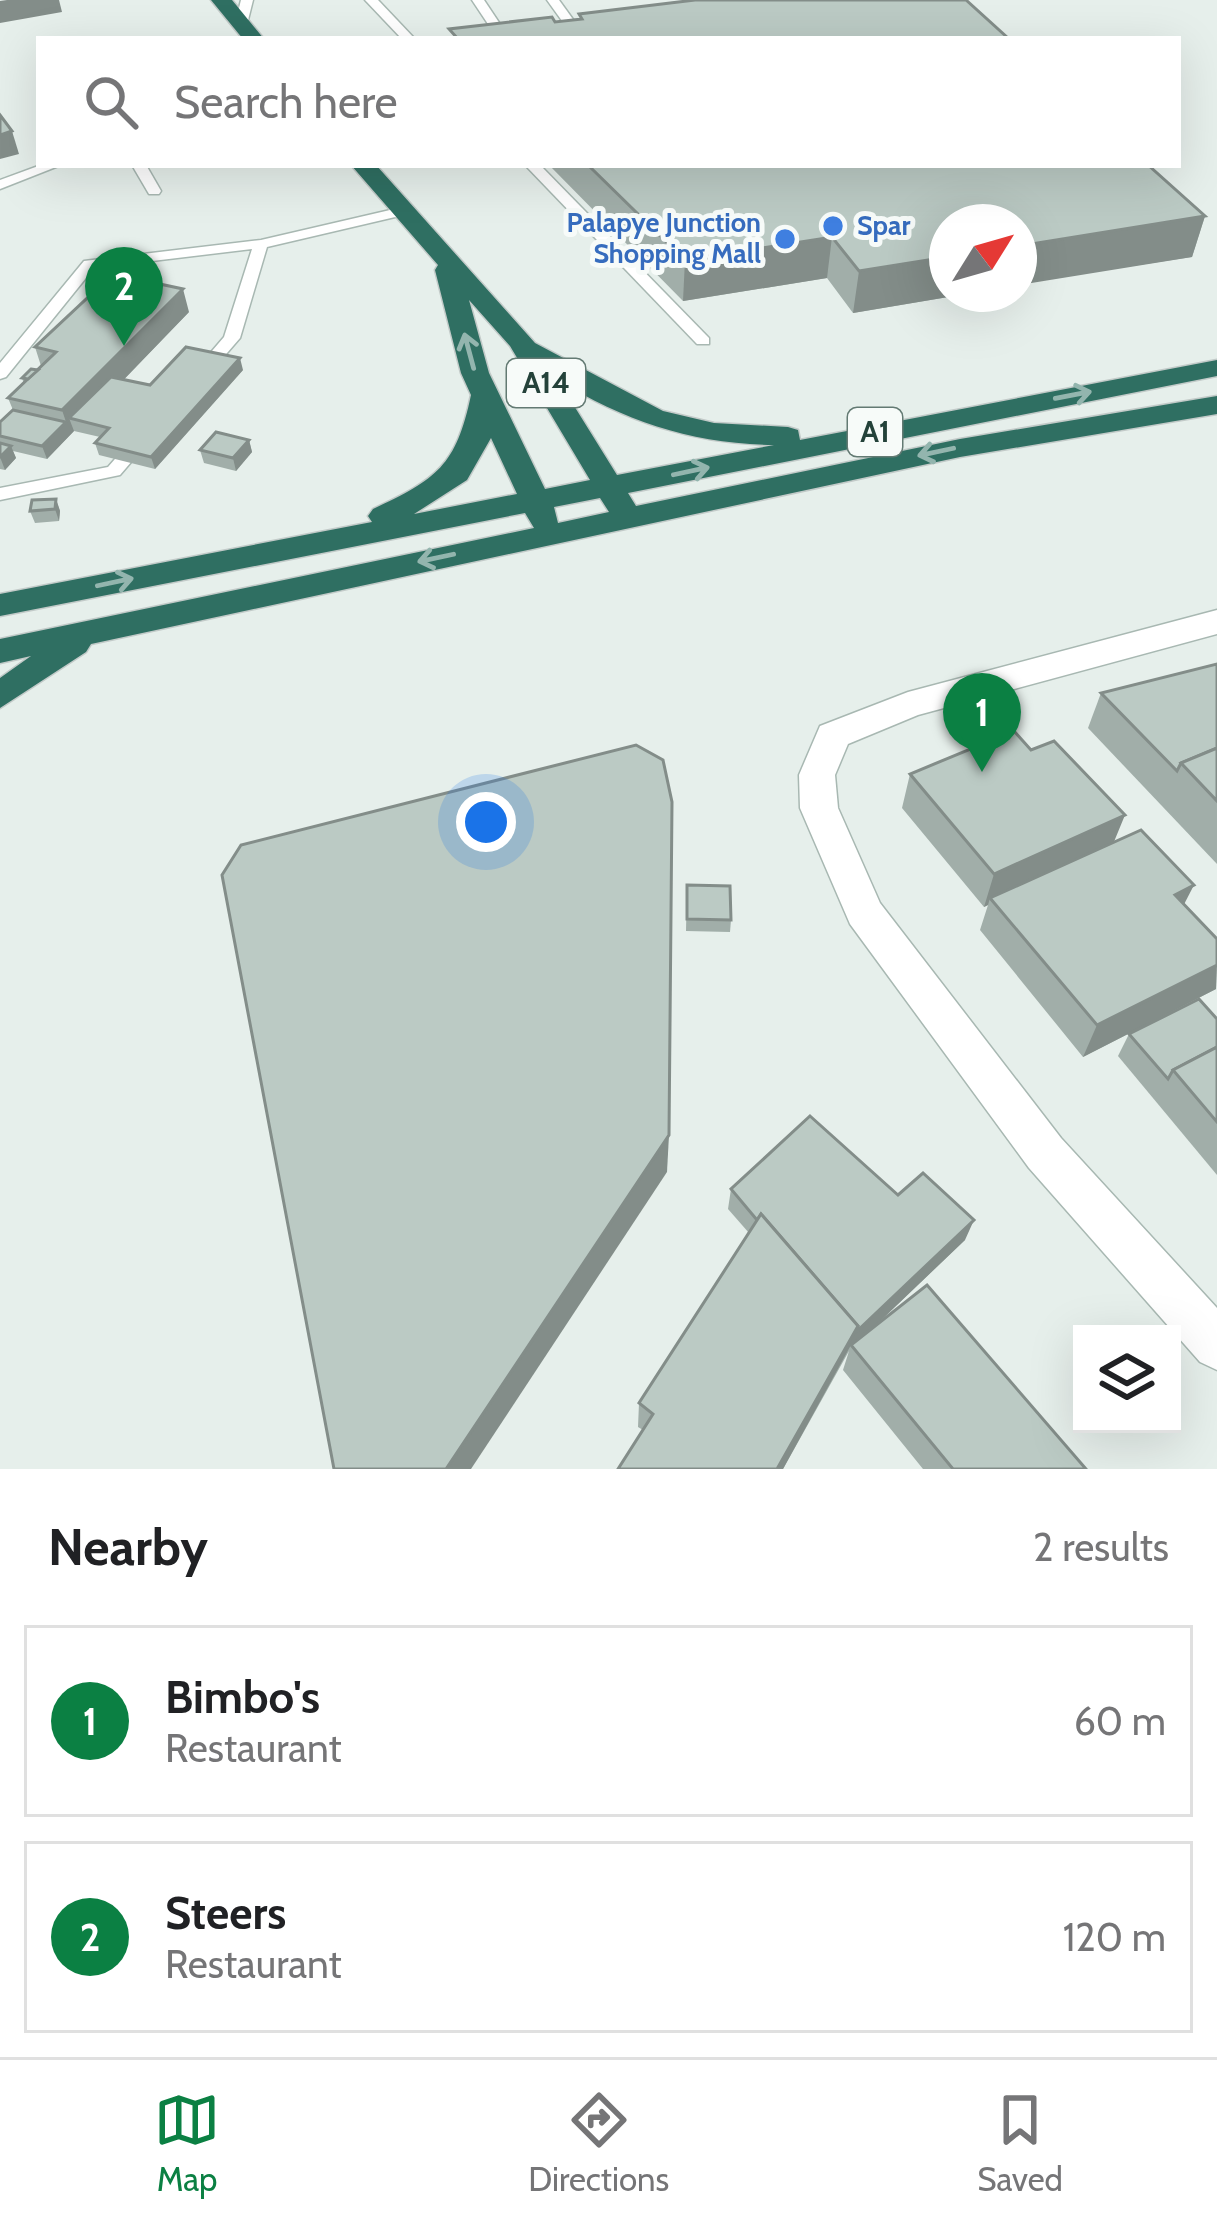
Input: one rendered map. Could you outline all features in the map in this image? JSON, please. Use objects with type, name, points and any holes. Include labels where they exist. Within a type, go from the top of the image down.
[{"type":"highway","points":[[221,0],[248,32]]},
{"type":"highway","name":"A14","points":[[366,168],[521,342],[626,516]]},
{"type":"highway","name":"A14","points":[[447,264],[485,396],[551,534]]},
{"type":"highway","points":[[521,342],[601,396],[657,422],[733,436],[878,431]]},
{"type":"highway","name":"A1","points":[[0,605],[1217,368]]},
{"type":"highway","points":[[319,540],[381,518],[454,480],[473,456],[485,396]]},
{"type":"highway","name":"A1","points":[[0,651],[960,448],[1217,404]]},
{"type":"highway","points":[[0,694],[98,630]]},
{"type":"street","points":[[1217,622],[908,705],[833,734],[817,775],[819,808],[864,912],[1046,1154],[1217,1346]]},
{"type":"lane","points":[[247,0],[248,32]]},
{"type":"lane","points":[[371,0],[406,36]]},
{"type":"lane","points":[[478,0],[502,36]]},
{"type":"lane","points":[[553,0],[579,36],[598,33]]},
{"type":"lane","points":[[0,185],[46,168]]},
{"type":"lane","points":[[141,168],[154,190]]},
{"type":"lane","points":[[535,168],[703,340]]},
{"type":"lane","points":[[0,374],[89,264],[261,244],[403,211]]},
{"type":"lane","points":[[188,388],[232,338],[261,244]]},
{"type":"lane","points":[[0,494],[114,471],[158,421]]},
{"type":"building","points":[[695,0],[966,0],[1006,36],[455,36],[449,29],[552,17],[555,22],[582,19],[579,14]]},
{"type":"building","points":[[0,115],[12,131],[0,135]]},
{"type":"building","points":[[591,168],[1151,168],[1205,216],[1037,243],[1037,204],[929,204],[929,260],[859,271],[832,237],[685,260]]},
{"type":"building","points":[[113,274],[183,289],[62,410],[8,398],[56,352],[35,347]]},
{"type":"building","points":[[186,347],[240,358],[151,457],[95,443],[109,428],[69,418],[111,377],[150,385]]},
{"type":"building","points":[[13,410],[66,422],[42,446],[0,436],[0,422]]},
{"type":"building","points":[[216,432],[249,440],[233,458],[200,450]]},
{"type":"building","points":[[56,499],[55,509],[30,511],[32,500]]},
{"type":"building","points":[[1217,664],[1217,748],[1181,763],[1177,771],[1101,693]]},
{"type":"building","points":[[1014,731],[1031,750],[1054,741],[1125,815],[994,874],[910,774]]},
{"type":"building","points":[[636,745],[663,760],[672,802],[669,1135],[446,1469],[334,1469],[222,875],[241,845]]},
{"type":"building","points":[[1217,748],[1217,801],[1181,763]]},
{"type":"building","points":[[1141,830],[1194,885],[1175,895],[1217,939],[1217,965],[1097,1025],[990,898]]},
{"type":"building","points":[[687,885],[730,886],[731,920],[687,919]]},
{"type":"building","points":[[1199,999],[1217,1019],[1217,1047],[1173,1070],[1168,1079],[1129,1034]]},
{"type":"building","points":[[1217,1047],[1217,1122],[1173,1070]]},
{"type":"building","points":[[810,1116],[898,1195],[923,1173],[974,1220],[855,1333],[858,1326],[761,1214],[757,1220],[731,1189]]},
{"type":"building","points":[[761,1214],[858,1326],[777,1469],[618,1469],[653,1414],[639,1403]]},
{"type":"building","points":[[927,1285],[1086,1469],[953,1469],[851,1345]]},
{"type":"place","name":"Spar","points":[[833,226]]},
{"type":"place","name":"Palapye Junction Shopping Mall","points":[[785,239]]},
{"type":"place","name":"Steers","points":[[124,346]]},
{"type":"place","name":"Bimbo's","points":[[982,772]]}]
